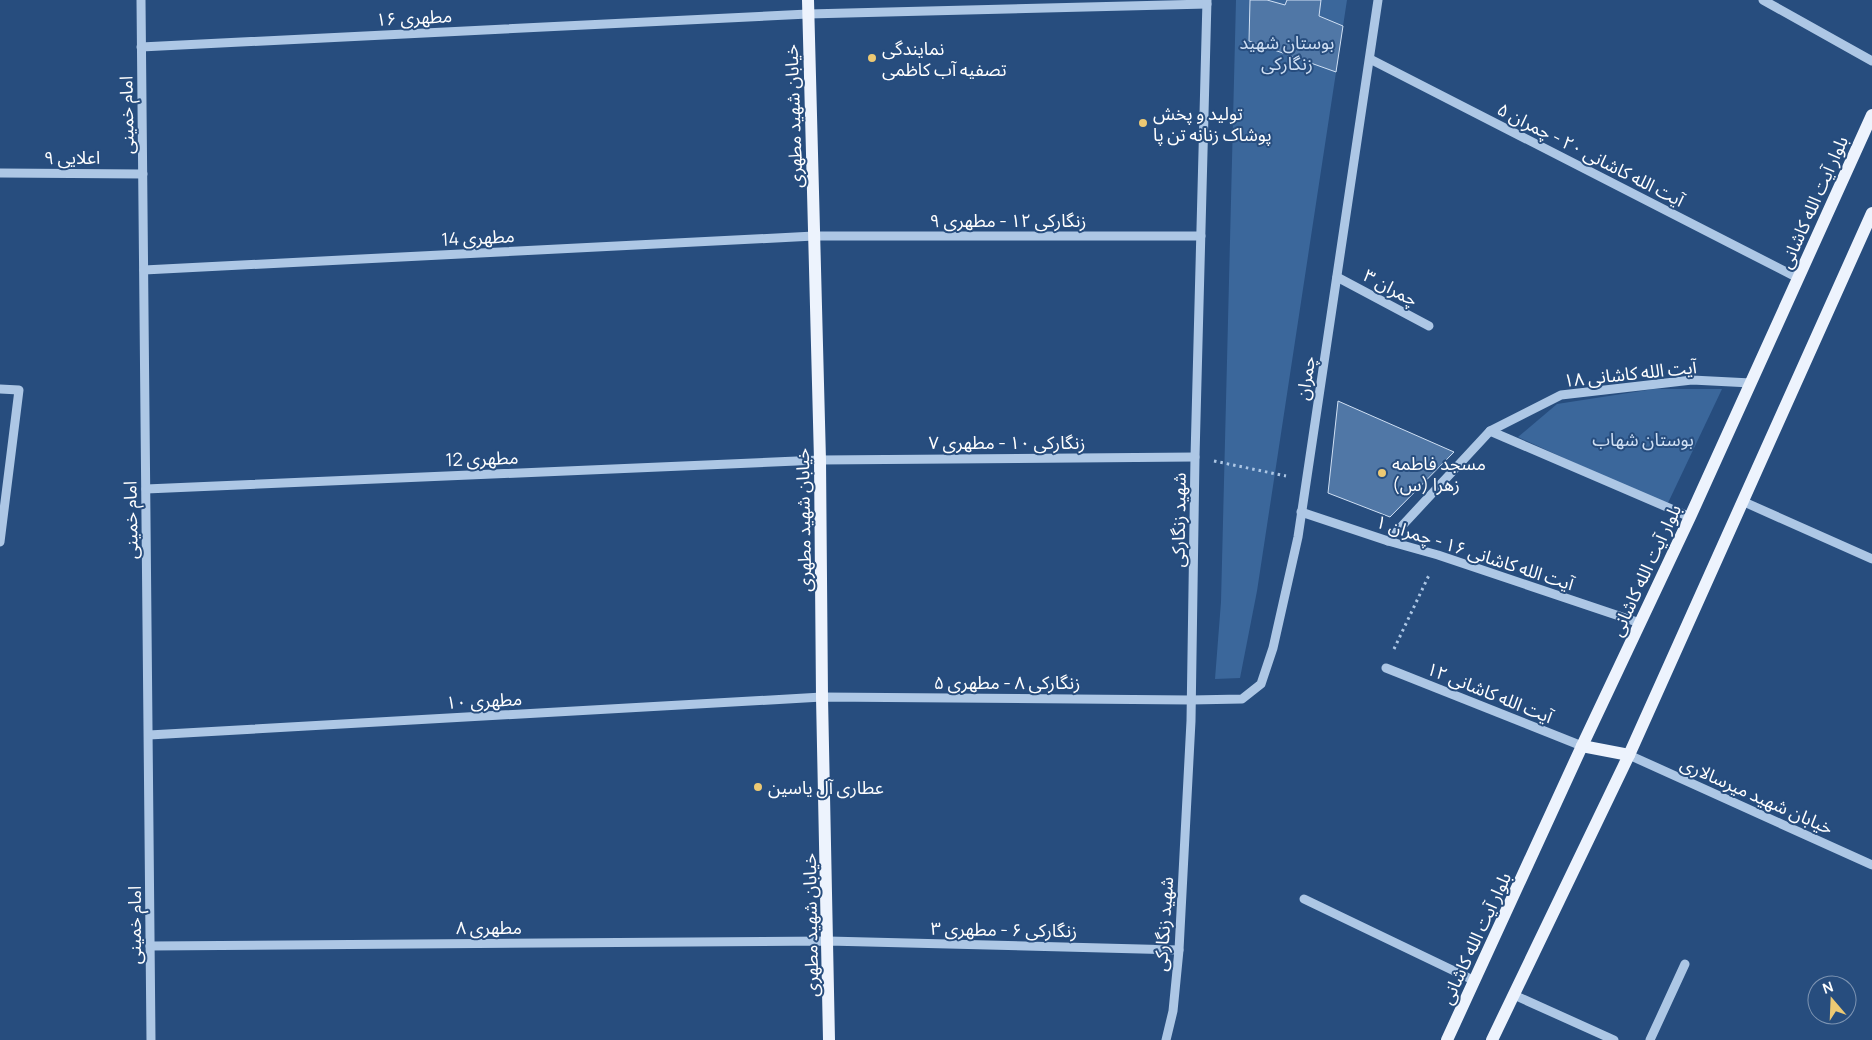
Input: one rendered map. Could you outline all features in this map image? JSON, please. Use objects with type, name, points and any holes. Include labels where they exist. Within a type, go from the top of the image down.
[{"type":"main road","name":"خیابان شهید مطهری","points":[[808,0],[820,460],[822,697],[829,1040]]},
{"type":"main road","name":"بلوار آیت الله کاشانی","points":[[1447,1040],[1690,517],[1872,115]]},
{"type":"main road","points":[[1492,1040],[1629,755],[1872,213]]},
{"type":"main road","points":[[1582,746],[1629,755]]},
{"type":"street","name":"امام خمینی","points":[[141,0],[152,1040]]},
{"type":"street","name":"چمران","points":[[1191,700],[1242,699],[1261,684],[1273,648],[1298,537],[1378,0]]},
{"type":"street","points":[[1763,0],[1872,61]]},
{"type":"street","name":"مطهری ۱۶","points":[[141,47],[808,14],[1207,2]]},
{"type":"street","name":"شهید زنگارکی","points":[[1166,1040],[1173,1011],[1179,950],[1191,700],[1195,458],[1207,2]]},
{"type":"street","name":"آیت الله کاشانی ۲۰ - چمران ۵","points":[[1370,58],[1798,278]]},
{"type":"street","name":"اعلایی ۹","points":[[0,173],[143,174]]},
{"type":"street","name":"زنگارکی ۱۲ - مطهری ۹","points":[[814,236],[1201,236]]},
{"type":"street","name":"مطهری 14","points":[[144,270],[814,236]]},
{"type":"street","name":"چمران ۳","points":[[1337,277],[1429,326]]},
{"type":"street","name":"آیت الله کاشانی ۱۸","points":[[1388,541],[1490,432],[1561,395],[1692,380],[1751,383]]},
{"type":"street","points":[[0,389],[19,390],[0,542]]},
{"type":"street","points":[[1490,432],[1690,517]]},
{"type":"street","name":"زنگارکی ۱۰ - مطهری ۷","points":[[820,460],[1195,458]]},
{"type":"street","name":"مطهری 12","points":[[146,489],[820,460]]},
{"type":"street","points":[[1742,501],[1872,559]]},
{"type":"street","name":"آیت الله کاشانی ۱۶ - چمران ۱","points":[[1301,512],[1388,541],[1438,555],[1640,623]]},
{"type":"street","name":"آیت الله کاشانی ۱۲","points":[[1386,668],[1582,746]]},
{"type":"street","name":"زنگارکی ۸ - مطهری ۵","points":[[822,697],[1191,700]]},
{"type":"street","name":"مطهری ۱۰","points":[[149,736],[822,697]]},
{"type":"street","name":"خیابان شهید میرسالاری","points":[[1629,755],[1872,865]]},
{"type":"street","points":[[1304,899],[1475,981]]},
{"type":"street","name":"مطهری ۸","points":[[150,946],[828,941]]},
{"type":"street","name":"زنگارکی ۶ - مطهری ۳","points":[[828,941],[1179,950]]},
{"type":"street","points":[[1650,1040],[1685,964]]},
{"type":"street","points":[[1514,995],[1614,1040]]},
{"type":"path","points":[[1195,458],[1306,480]]},
{"type":"path","points":[[1386,668],[1438,555]]},
{"type":"green space","name":"بوستان شهید زنگارکی","points":[[1236,0],[1347,0],[1257,591],[1240,678],[1215,679],[1221,602]]},
{"type":"green space","name":"بوستان شهاب","points":[[1654,389],[1722,389],[1667,505],[1518,437],[1557,404]]},
{"type":"building","points":[[1250,0],[1267,0],[1285,5],[1287,0],[1321,0],[1319,16],[1343,26],[1336,72],[1249,41]]},
{"type":"building","name":"مسجد فاطمه زهرا (س)","points":[[1338,401],[1454,452],[1390,517],[1328,493]]},
{"type":"place","name":"نمایندگی تصفیه آب کاظمی","points":[[872,58]]},
{"type":"place","name":"تولید و پخش پوشاک زنانه تن پا","points":[[1143,123]]},
{"type":"place","name":"مسجد فاطمه زهرا (س)","points":[[1382,473]]},
{"type":"place","name":"عطاری آل یاسین","points":[[758,787]]}]
